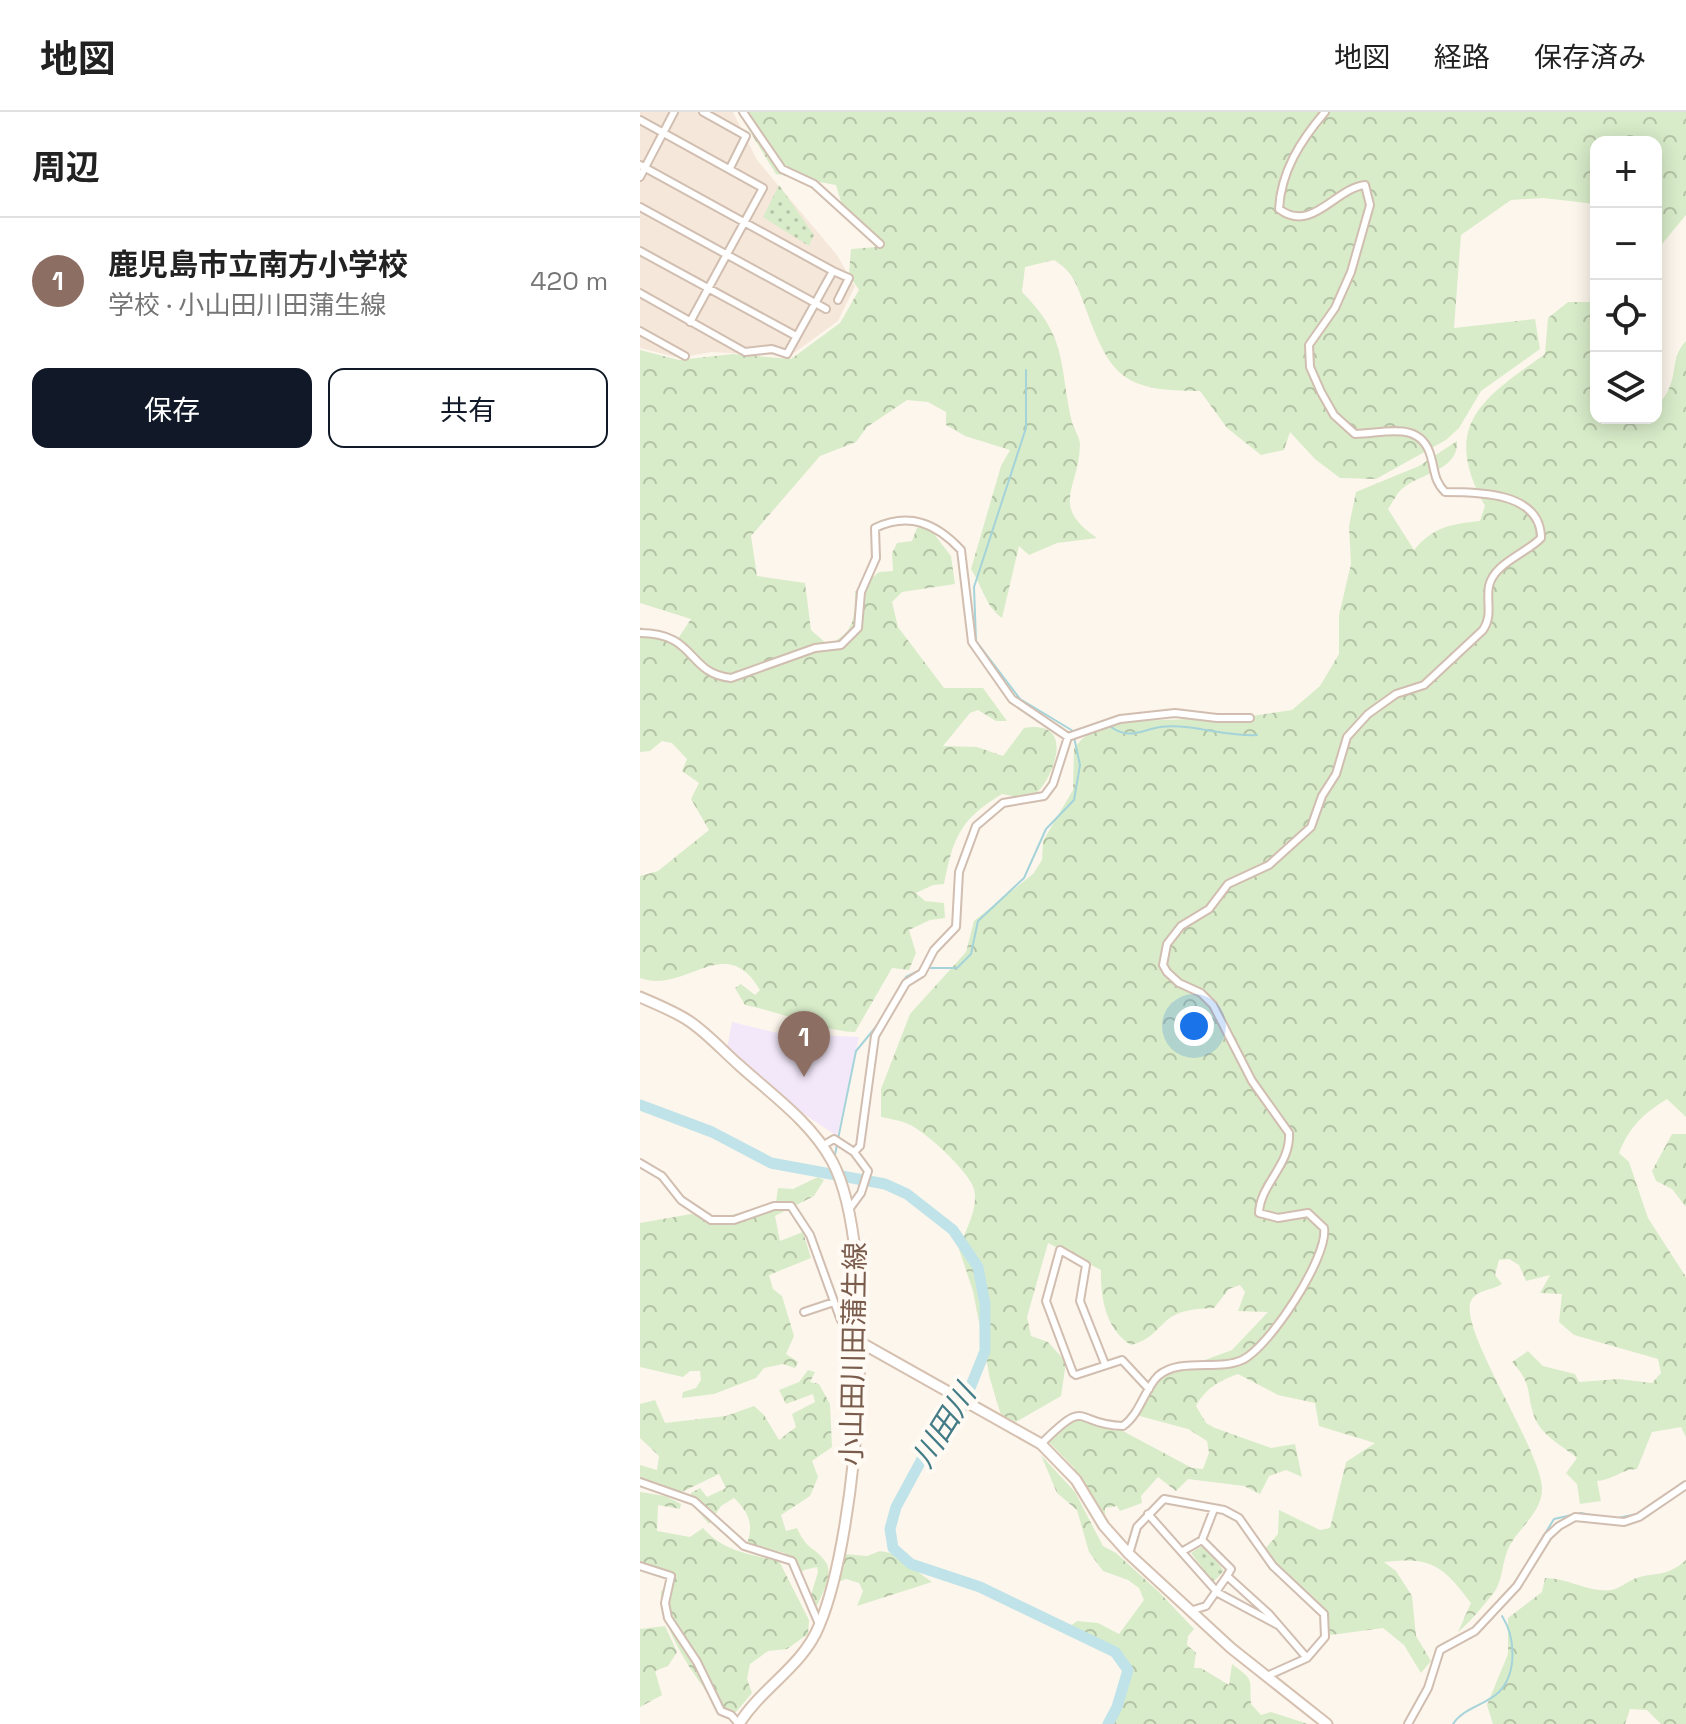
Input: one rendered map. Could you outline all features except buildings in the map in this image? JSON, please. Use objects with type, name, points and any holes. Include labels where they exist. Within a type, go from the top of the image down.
[{"type":"main road","name":"小山田川田蒲生線","points":[[640,997],[699,1029],[804,1125],[832,1161],[850,1208],[858,1273],[851,1489],[820,1625],[802,1655],[739,1724]]},
{"type":"main road","points":[[858,1337],[1041,1444],[1076,1480],[1104,1526],[1129,1554],[1190,1611],[1328,1724]]},
{"type":"street","points":[[640,177],[642,166],[674,112]]},
{"type":"street","points":[[703,112],[746,136],[730,168]]},
{"type":"street","points":[[743,112],[782,169],[814,184],[880,244]]},
{"type":"street","points":[[1041,1444],[1066,1420],[1081,1413],[1123,1426],[1158,1376],[1168,1370],[1233,1364],[1259,1348],[1302,1287],[1325,1237],[1319,1220],[1308,1213],[1278,1218],[1259,1213],[1259,1203],[1283,1165],[1289,1133],[1252,1081],[1213,1005],[1201,993],[1179,983],[1167,972],[1163,965],[1167,944],[1181,926],[1209,909],[1228,884],[1269,865],[1305,833],[1336,774],[1347,737],[1385,700],[1424,685],[1483,630],[1489,620],[1489,585],[1494,575],[1541,538],[1536,521],[1520,504],[1494,494],[1445,492],[1435,478],[1431,456],[1422,441],[1401,430],[1355,434],[1334,415],[1321,392],[1310,367],[1309,345],[1345,288],[1370,205],[1365,185],[1345,191],[1313,214],[1290,216],[1279,209],[1280,192],[1288,168],[1325,112]]},
{"type":"street","points":[[640,120],[763,188],[690,322]]},
{"type":"street","points":[[642,166],[849,278],[838,295]]},
{"type":"street","points":[[640,207],[826,309]]},
{"type":"street","points":[[640,251],[796,336]]},
{"type":"street","points":[[640,293],[745,352],[772,349],[787,354],[833,271]]},
{"type":"street","points":[[640,331],[685,356]]},
{"type":"street","points":[[640,633],[672,637],[702,667],[731,678],[815,648],[841,645],[858,628],[861,592],[876,558],[875,528],[895,518],[908,519],[924,523],[961,550],[972,642],[1012,699],[1072,736]]},
{"type":"street","points":[[854,1152],[860,1146],[875,1036],[906,983],[922,973],[934,950],[956,927],[959,872],[976,826],[1003,803],[1044,796],[1053,784],[1072,736],[1120,719],[1175,713],[1250,718]]},
{"type":"street","points":[[822,1146],[834,1139],[854,1152],[868,1171],[861,1193],[850,1208]]},
{"type":"street","points":[[640,1163],[662,1176],[681,1200],[711,1220],[734,1220],[774,1206],[791,1206],[810,1235],[846,1329],[858,1337]]},
{"type":"street","points":[[1105,1364],[1080,1301],[1086,1265],[1060,1250],[1046,1301],[1072,1370],[1076,1375],[1122,1360],[1149,1389]]},
{"type":"street","points":[[810,1301],[813,1309]]},
{"type":"street","points":[[804,1312],[834,1302]]},
{"type":"street","points":[[640,1482],[694,1501],[744,1546],[792,1561],[820,1625]]},
{"type":"street","points":[[1408,1724],[1428,1688],[1440,1650],[1475,1631],[1517,1586],[1548,1536],[1559,1526],[1575,1517],[1624,1522],[1639,1517],[1686,1485]]},
{"type":"street","points":[[1129,1554],[1133,1534],[1164,1499],[1214,1509],[1239,1518],[1273,1566],[1324,1614],[1325,1637],[1307,1658],[1267,1676]]},
{"type":"street","points":[[1183,1551],[1202,1540],[1214,1509]]},
{"type":"street","points":[[1148,1514],[1218,1593],[1278,1625]]},
{"type":"street","points":[[1190,1611],[1206,1606],[1218,1593],[1231,1569],[1202,1540]]},
{"type":"street","points":[[640,1566],[671,1576],[665,1603],[668,1618],[697,1662],[721,1711],[731,1715],[739,1724]]},
{"type":"street","points":[[1227,1576],[1307,1658]]},
{"type":"shaded area","points":[[640,112],[733,112],[757,160],[837,255],[855,286],[838,321],[790,356],[711,352],[679,358],[640,348]]},
{"type":"shaded area","points":[[732,1022],[778,1033],[859,1037],[837,1136],[792,1106],[727,1048]]},
{"type":"green space","points":[[738,112],[1686,112],[1686,215],[1662,244],[1662,136],[1590,136],[1590,203],[1543,198],[1511,200],[1461,235],[1454,328],[1535,319],[1540,349],[1481,391],[1459,428],[1446,440],[1376,479],[1340,478],[1315,459],[1290,432],[1284,450],[1261,455],[1227,428],[1200,391],[1152,388],[1122,374],[1102,348],[1076,284],[1066,269],[1054,260],[1025,267],[1022,292],[1037,308],[1055,338],[1072,422],[1080,442],[1070,506],[1082,526],[1097,538],[1057,543],[1029,555],[1019,546],[1002,618],[988,602],[971,569],[1001,466],[1010,450],[965,436],[946,425],[946,412],[928,402],[907,400],[867,427],[856,442],[820,456],[751,536],[757,576],[805,583],[811,630],[828,645],[848,630],[855,592],[879,572],[893,571],[892,553],[897,543],[912,541],[917,528],[927,525],[951,556],[955,584],[902,592],[892,602],[898,627],[944,688],[983,688],[1007,721],[996,721],[978,710],[970,713],[943,746],[977,747],[1003,756],[1024,728],[1042,728],[1052,733],[1056,743],[1052,769],[1039,790],[1026,797],[1002,794],[976,812],[955,842],[944,884],[933,885],[916,893],[925,901],[944,903],[945,918],[930,920],[909,930],[916,953],[909,970],[892,968],[855,1032],[816,1025],[745,1005],[735,988],[741,984],[755,995],[760,990],[747,973],[733,965],[719,964],[673,979],[657,981],[640,978],[640,876],[658,871],[709,830],[691,799],[699,783],[682,771],[687,759],[672,743],[662,741],[650,751],[640,752],[640,627],[677,640],[691,619],[640,603],[640,350],[679,360],[733,354],[791,359],[840,323],[859,290],[849,275],[851,249],[876,247],[859,219],[842,205],[836,185],[776,174]]},
{"type":"green space","points":[[779,185],[814,235],[809,246],[763,217]]},
{"type":"green space","points":[[1568,302],[1590,302],[1590,424],[1662,424],[1662,399],[1669,389],[1680,348],[1686,341],[1686,1117],[1667,1099],[1638,1122],[1619,1153],[1629,1162],[1648,1218],[1686,1277],[1686,1437],[1681,1427],[1652,1432],[1637,1469],[1597,1481],[1601,1501],[1580,1504],[1577,1484],[1566,1473],[1577,1458],[1540,1427],[1533,1413],[1526,1381],[1512,1362],[1528,1351],[1543,1366],[1575,1374],[1579,1382],[1619,1379],[1652,1383],[1661,1373],[1658,1359],[1574,1335],[1559,1322],[1562,1294],[1540,1293],[1550,1275],[1526,1281],[1519,1265],[1509,1259],[1499,1260],[1495,1275],[1502,1284],[1473,1297],[1470,1315],[1487,1362],[1538,1469],[1541,1496],[1535,1511],[1510,1545],[1495,1591],[1458,1632],[1471,1603],[1444,1572],[1435,1566],[1414,1561],[1384,1562],[1396,1571],[1412,1596],[1416,1636],[1431,1661],[1421,1673],[1404,1645],[1383,1628],[1331,1635],[1326,1632],[1318,1603],[1264,1550],[1278,1534],[1279,1510],[1320,1530],[1330,1528],[1346,1462],[1375,1443],[1319,1426],[1315,1403],[1278,1395],[1238,1374],[1219,1382],[1204,1394],[1196,1406],[1206,1423],[1271,1448],[1295,1444],[1302,1477],[1286,1470],[1269,1476],[1260,1494],[1244,1486],[1188,1479],[1176,1491],[1158,1477],[1141,1496],[1142,1503],[1120,1511],[1117,1506],[1105,1508],[1105,1519],[1074,1468],[1049,1442],[1068,1422],[1079,1416],[1121,1430],[1192,1468],[1203,1469],[1209,1453],[1207,1441],[1188,1429],[1136,1415],[1164,1375],[1232,1350],[1268,1312],[1238,1311],[1245,1292],[1240,1285],[1229,1289],[1214,1308],[1175,1315],[1146,1339],[1131,1345],[1122,1339],[1106,1312],[1101,1270],[1048,1243],[1027,1317],[1031,1336],[1048,1342],[1066,1362],[1061,1396],[1016,1422],[1001,1415],[990,1379],[973,1291],[959,1249],[973,1212],[974,1189],[955,1162],[923,1133],[906,1123],[881,1117],[881,1089],[910,1014],[966,952],[974,921],[1033,874],[1042,860],[1043,841],[1073,790],[1074,748],[1083,738],[1108,722],[1245,717],[1292,710],[1320,686],[1339,654],[1339,615],[1351,564],[1349,526],[1356,492],[1419,466],[1457,441],[1456,451],[1446,465],[1403,488],[1388,509],[1414,550],[1428,536],[1443,528],[1480,521],[1485,506],[1472,478],[1467,454],[1468,434],[1474,416],[1503,385],[1545,354],[1548,318]]},
{"type":"green space","points":[[1672,1134],[1686,1134],[1686,1207],[1672,1189],[1656,1181],[1652,1171]]},
{"type":"green space","points":[[818,1177],[824,1180],[814,1196],[775,1216],[780,1241],[803,1232],[811,1258],[769,1275],[773,1289],[782,1296],[794,1336],[786,1354],[798,1362],[795,1368],[783,1364],[764,1368],[756,1378],[714,1394],[682,1398],[683,1392],[696,1388],[701,1380],[700,1371],[690,1371],[683,1377],[640,1367],[640,1223],[691,1214],[720,1217],[770,1207],[776,1202],[778,1188],[793,1189]]},
{"type":"green space","points":[[808,1370],[815,1372],[810,1382],[819,1384],[830,1404],[832,1447],[812,1461],[818,1477],[810,1496],[781,1515],[786,1531],[797,1528],[804,1541],[828,1566],[827,1580],[813,1615],[807,1608],[817,1567],[804,1570],[795,1578],[785,1553],[747,1544],[749,1519],[734,1498],[721,1506],[709,1524],[691,1503],[691,1493],[700,1488],[707,1497],[726,1488],[719,1474],[682,1492],[640,1487],[640,1465],[657,1470],[659,1456],[640,1438],[640,1404],[655,1400],[665,1423],[726,1416],[754,1406],[764,1415],[779,1440],[796,1427],[792,1414],[815,1402],[813,1394],[786,1404],[779,1390],[799,1382]]},
{"type":"green space","points":[[1041,1455],[1075,1492],[1103,1546],[1116,1553],[1159,1592],[1194,1629],[1188,1636],[1187,1645],[1196,1653],[1194,1668],[1201,1668],[1229,1685],[1232,1664],[1248,1678],[1251,1704],[1261,1715],[1271,1712],[1308,1724],[1113,1724],[1122,1706],[1127,1684],[1128,1674],[1122,1654],[1108,1644],[1065,1630],[1077,1621],[1098,1623],[1119,1634],[1144,1600],[1139,1588],[1128,1580],[1103,1571],[1089,1552],[1077,1510],[1057,1493]]},
{"type":"green space","points":[[640,1492],[665,1496],[681,1504],[680,1509],[658,1505],[657,1531],[690,1537],[703,1528],[729,1547],[779,1561],[809,1620],[808,1634],[787,1649],[768,1651],[750,1664],[747,1679],[752,1693],[731,1718],[696,1677],[667,1622],[661,1591],[672,1583],[654,1567],[640,1569]]},
{"type":"green space","points":[[1204,1545],[1224,1571],[1213,1582],[1191,1553]]},
{"type":"green space","points":[[880,1551],[891,1553],[932,1582],[857,1606],[863,1591],[859,1583],[846,1579],[835,1583],[844,1554],[867,1556]]},
{"type":"green space","points":[[1686,1560],[1686,1724],[1661,1724],[1647,1710],[1630,1709],[1625,1724],[1493,1724],[1487,1705],[1508,1654],[1508,1618],[1542,1592],[1545,1578],[1610,1590],[1634,1579],[1672,1570]]},
{"type":"green space","points":[[665,1626],[677,1652],[668,1666],[655,1671],[662,1695],[640,1707],[640,1629]]},
{"type":"waterway","points":[[1026,370],[1026,428],[974,587],[976,641],[1020,699],[1073,731]]},
{"type":"waterway","points":[[1111,727],[1130,734],[1172,726],[1257,735]]},
{"type":"waterway","points":[[928,968],[957,968],[971,954],[978,921],[1024,878],[1046,829],[1074,800],[1080,765],[1074,737]]},
{"type":"waterway","points":[[838,1139],[856,1051],[880,1022],[906,977],[922,969]]},
{"type":"waterway","name":"川田川","points":[[640,1105],[712,1132],[771,1163],[885,1184],[907,1194],[953,1230],[978,1267],[985,1304],[985,1351],[962,1408],[922,1459],[896,1507],[890,1529],[893,1548],[911,1564],[980,1587],[1115,1652],[1128,1670],[1117,1707],[1108,1724]]},
{"type":"waterway","points":[[834,1159],[837,1145]]},
{"type":"waterway","name":"川田川","points":[[830,1176],[832,1169]]},
{"type":"waterway","points":[[1618,1518],[1637,1514],[1658,1500]]},
{"type":"waterway","points":[[1513,1586],[1554,1519],[1581,1513],[1596,1516]]},
{"type":"waterway","points":[[1453,1724],[1463,1714],[1494,1696],[1505,1684],[1512,1664],[1512,1644],[1502,1616]]},
{"type":"place","name":"鹿児島市立南方小学校","points":[[804,1077]]}]
